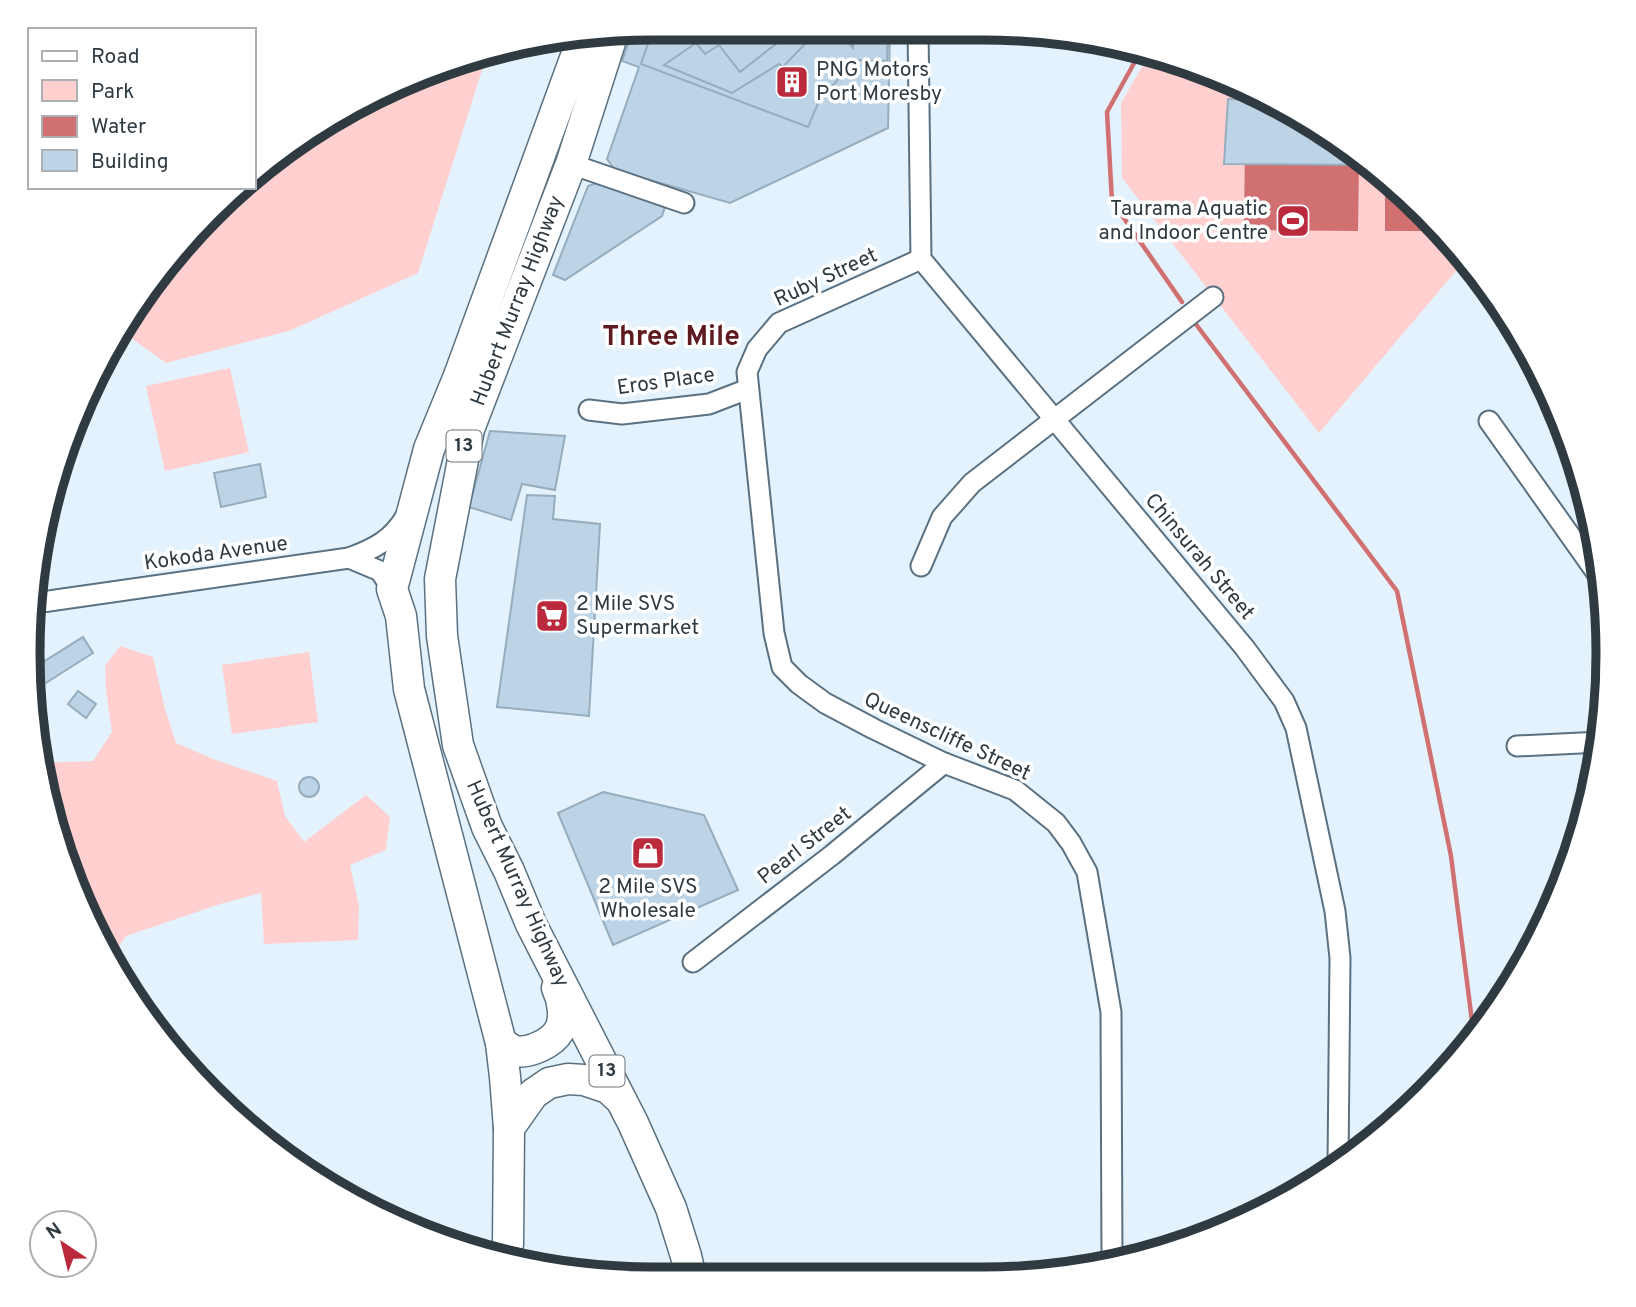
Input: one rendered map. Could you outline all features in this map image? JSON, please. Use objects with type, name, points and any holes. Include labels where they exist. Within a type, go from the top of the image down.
[{"type":"highway","name":"Hubert Murray Highway","points":[[610,42],[571,164],[469,429],[440,579],[442,636],[458,745],[487,827],[531,924],[622,1102],[671,1209],[688,1267]]},
{"type":"highway","name":"Hubert Murray Highway","points":[[507,1249],[509,1128],[500,1043],[409,690],[401,616],[392,589],[429,449],[459,376],[579,45]]},
{"type":"highway","points":[[500,1043],[515,1051],[536,1049],[559,1031],[563,1014],[561,998],[535,947],[531,924]]},
{"type":"highway","points":[[509,1128],[533,1094],[549,1083],[568,1079],[584,1080],[608,1088],[622,1102]]},
{"type":"street","points":[[918,40],[921,259]]},
{"type":"street","points":[[571,164],[684,203]]},
{"type":"street","name":"Ruby Street","points":[[757,349],[779,323],[921,259]]},
{"type":"street","name":"Chinsurah Street","points":[[921,259],[1252,657],[1284,701],[1297,728],[1335,911],[1340,958],[1338,1152]]},
{"type":"street","points":[[921,566],[942,517],[972,483],[1213,297]]},
{"type":"street","name":"Queenscliffe Street","points":[[757,349],[747,372],[748,389],[772,623],[782,667],[799,684],[825,703],[944,763],[1015,790],[1056,823],[1072,843],[1087,872],[1111,1012],[1112,1253]]},
{"type":"street","name":"Eros Place","points":[[589,410],[622,414],[709,404],[748,389]]},
{"type":"street","points":[[1489,421],[1589,562]]},
{"type":"street","points":[[349,558],[372,550],[392,535],[404,521],[416,499]]},
{"type":"street","points":[[349,558],[380,570],[392,589]]},
{"type":"street","name":"Kokoda Avenue","points":[[43,602],[349,558]]},
{"type":"street","points":[[1517,746],[1589,743]]},
{"type":"street","name":"Pearl Street","points":[[693,962],[832,855],[944,763]]},
{"type":"green space","name":"Taurama Aquatic and Indoor Centre","points":[[1145,62],[1180,73],[1254,103],[1289,122],[1356,167],[1416,220],[1459,267],[1319,433],[1122,178],[1121,103]]},
{"type":"green space","points":[[484,64],[418,273],[289,331],[166,363],[129,336],[167,280],[192,249],[249,192],[280,167],[347,122],[419,87]]},
{"type":"green space","points":[[230,368],[249,452],[165,471],[146,386]]},
{"type":"green space","points":[[120,646],[153,657],[176,743],[277,781],[285,816],[304,842],[366,795],[390,817],[386,850],[350,865],[359,906],[358,940],[264,944],[261,893],[126,936],[117,950],[103,925],[73,851],[50,763],[93,761],[112,732],[105,666]]},
{"type":"green space","points":[[309,652],[318,722],[232,734],[222,665]]},
{"type":"water","points":[[1245,139],[1343,158],[1359,169],[1358,231],[1244,230]]},
{"type":"water","points":[[1385,190],[1427,231],[1385,231]]},
{"type":"building","name":"PNG Motors Port Moresby","points":[[649,40],[781,40],[740,72],[719,45],[705,54],[696,43],[664,65],[732,93],[779,64],[783,67],[809,40],[846,40],[853,48],[854,40],[888,40],[887,61],[855,60],[819,101],[808,127],[641,64]]},
{"type":"building","name":"PNG Motors Port Moresby","points":[[890,40],[888,128],[730,203],[615,170],[607,159],[639,67],[622,61],[629,41]]},
{"type":"building","points":[[1228,99],[1254,103],[1289,122],[1353,165],[1224,164]]},
{"type":"building","points":[[602,181],[666,204],[662,216],[565,280],[553,275],[588,186]]},
{"type":"building","points":[[490,431],[565,436],[555,490],[522,484],[511,520],[469,507]]},
{"type":"building","points":[[260,464],[266,497],[221,507],[214,473]]},
{"type":"building","name":"2 Mile SVS Supermarket","points":[[527,495],[555,496],[553,519],[600,524],[589,716],[497,707]]},
{"type":"building","points":[[83,637],[93,653],[42,686],[40,664]]},
{"type":"building","points":[[78,691],[96,704],[86,718],[68,704]]},
{"type":"building","points":[[309,777],[316,780],[319,787],[316,794],[309,797],[302,794],[299,787],[302,780]]},
{"type":"building","name":"2 Mile SVS Wholesale","points":[[603,792],[704,815],[738,890],[613,945],[558,813]]},
{"type":"building","points":[[126,962],[140,983],[138,985],[124,963]]},
{"type":"waterway","points":[[1136,60],[1107,112],[1112,201],[1182,302]]},
{"type":"waterway","points":[[1195,323],[1397,591],[1451,856],[1472,1022]]},
{"type":"place","name":"PNG Motors Port Moresby","points":[[792,82]]},
{"type":"place","name":"Taurama Aquatic and Indoor Centre","points":[[1293,221]]},
{"type":"place","name":"2 Mile SVS Supermarket","points":[[552,616]]},
{"type":"place","name":"2 Mile SVS Wholesale","points":[[648,853]]},
{"type":"district","name":"Three Mile","points":[[671,338]]}]
